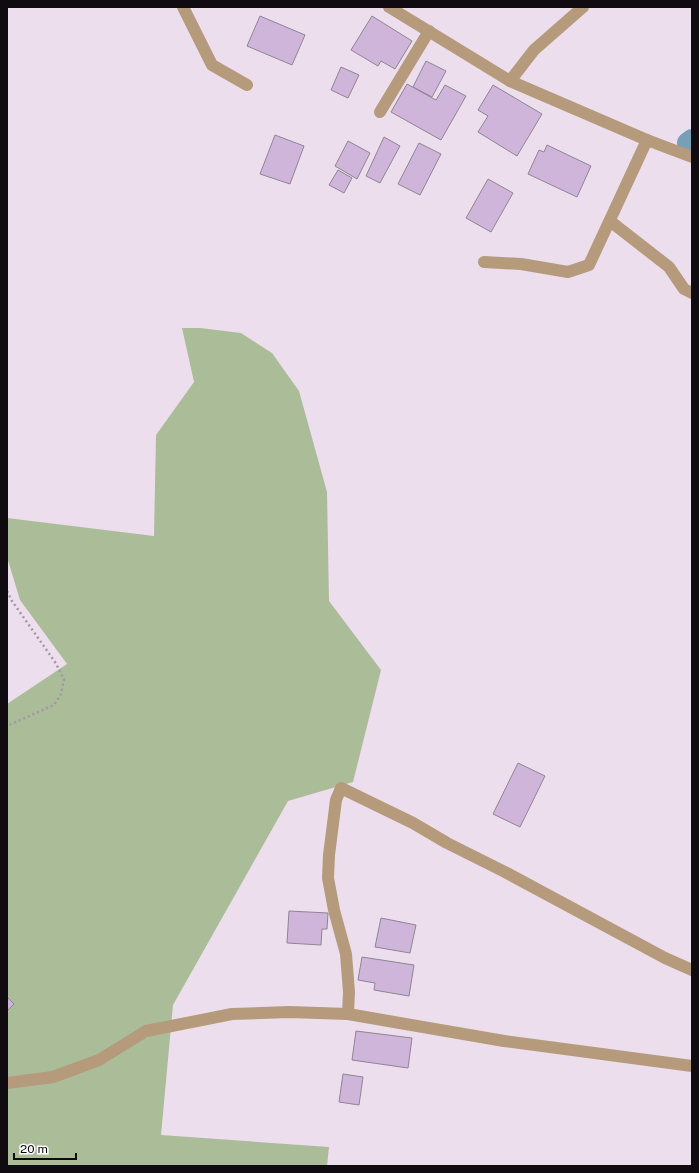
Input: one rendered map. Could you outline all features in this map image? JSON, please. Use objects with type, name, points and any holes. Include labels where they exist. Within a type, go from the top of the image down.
[{"type":"street","points":[[184,7],[212,65],[247,85]]},
{"type":"street","points":[[389,7],[510,81],[647,140],[692,157]]},
{"type":"street","points":[[510,81],[534,50],[583,7]]},
{"type":"street","points":[[380,112],[429,32]]},
{"type":"street","points":[[484,262],[520,264],[568,272],[589,265],[647,140]]},
{"type":"street","points":[[610,221],[669,267],[684,289],[692,293]]},
{"type":"street","points":[[348,1014],[349,992],[346,954],[328,878],[329,855],[336,800],[341,788],[413,823],[447,843],[512,875],[665,958],[692,970]]},
{"type":"street","points":[[7,1083],[53,1077],[99,1060],[146,1031],[232,1014],[289,1012],[348,1014],[504,1041],[692,1066]]},
{"type":"path","points":[[7,591],[12,601],[55,662],[64,679],[61,694],[54,705],[7,726]]},
{"type":"green space","points":[[182,328],[200,328],[241,333],[272,353],[299,391],[327,492],[329,601],[381,670],[353,782],[288,801],[173,1005],[161,1135],[329,1147],[327,1166],[7,1166],[7,704],[67,664],[20,600],[7,557],[7,518],[154,536],[156,435],[194,382]]},
{"type":"building","points":[[260,16],[305,35],[292,65],[247,46]]},
{"type":"building","points":[[372,16],[412,41],[395,69],[381,61],[378,66],[351,50]]},
{"type":"building","points":[[426,61],[446,71],[432,97],[413,87]]},
{"type":"building","points":[[341,67],[359,75],[348,98],[331,90]]},
{"type":"building","points":[[407,84],[436,100],[445,85],[466,96],[441,140],[391,112]]},
{"type":"building","points":[[493,85],[542,114],[517,156],[478,132],[488,116],[478,110]]},
{"type":"building","points":[[275,135],[304,146],[290,184],[260,174]]},
{"type":"building","points":[[384,137],[400,146],[380,183],[366,176]]},
{"type":"building","points":[[348,141],[370,153],[357,179],[335,166]]},
{"type":"building","points":[[419,143],[441,154],[420,195],[398,184]]},
{"type":"building","points":[[547,145],[591,166],[577,197],[528,174],[539,150],[544,152]]},
{"type":"building","points":[[338,170],[352,178],[344,193],[329,185]]},
{"type":"building","points":[[488,179],[513,193],[491,232],[466,218]]},
{"type":"building","points":[[518,763],[545,776],[520,827],[493,814]]},
{"type":"building","points":[[289,911],[328,913],[327,929],[322,929],[321,945],[287,943]]},
{"type":"building","points":[[381,918],[416,925],[410,953],[375,947]]},
{"type":"building","points":[[362,957],[414,965],[409,996],[374,990],[375,983],[358,980]]},
{"type":"building","points":[[7,997],[14,1004],[7,1011]]},
{"type":"building","points":[[356,1031],[412,1038],[408,1068],[352,1060]]},
{"type":"building","points":[[343,1074],[363,1077],[359,1105],[339,1102]]},
{"type":"waterway","points":[[688,143],[692,140]]}]
